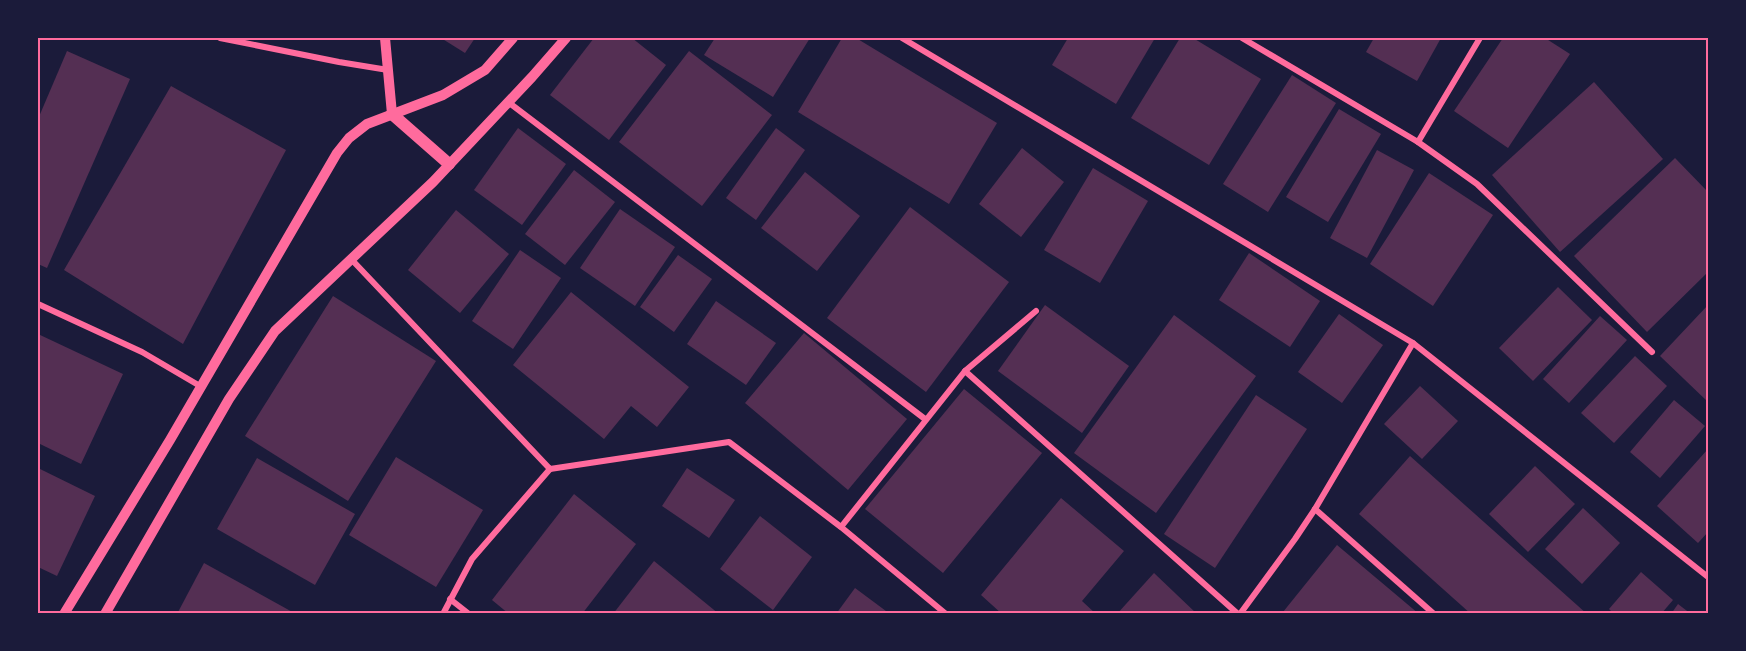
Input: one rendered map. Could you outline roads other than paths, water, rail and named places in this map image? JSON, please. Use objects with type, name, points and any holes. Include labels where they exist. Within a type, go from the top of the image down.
[{"type":"main road","points":[[392,114],[449,164]]},
{"type":"street","points":[[220,38],[388,70]]},
{"type":"street","points":[[385,38],[392,114]]},
{"type":"street","points":[[64,614],[170,440],[337,153],[367,124],[457,88],[485,70],[513,38]]},
{"type":"street","points":[[105,614],[229,399],[275,331],[352,260],[449,164],[566,38]]},
{"type":"street","points":[[902,38],[1413,343],[1708,577]]},
{"type":"street","points":[[1242,38],[1418,142],[1478,184],[1652,352]]},
{"type":"street","points":[[1418,142],[1480,38]]},
{"type":"street","points":[[508,102],[925,419]]},
{"type":"street","points":[[352,260],[550,469]]},
{"type":"street","points":[[38,304],[142,352],[200,386]]},
{"type":"street","points":[[841,527],[965,371],[1036,311]]},
{"type":"street","points":[[965,371],[1239,614],[1315,509],[1413,343]]},
{"type":"street","points":[[443,614],[472,559],[550,469],[729,442],[841,527],[946,614]]},
{"type":"street","points":[[1315,509],[1434,614]]},
{"type":"street","points":[[450,599],[469,614]]}]
